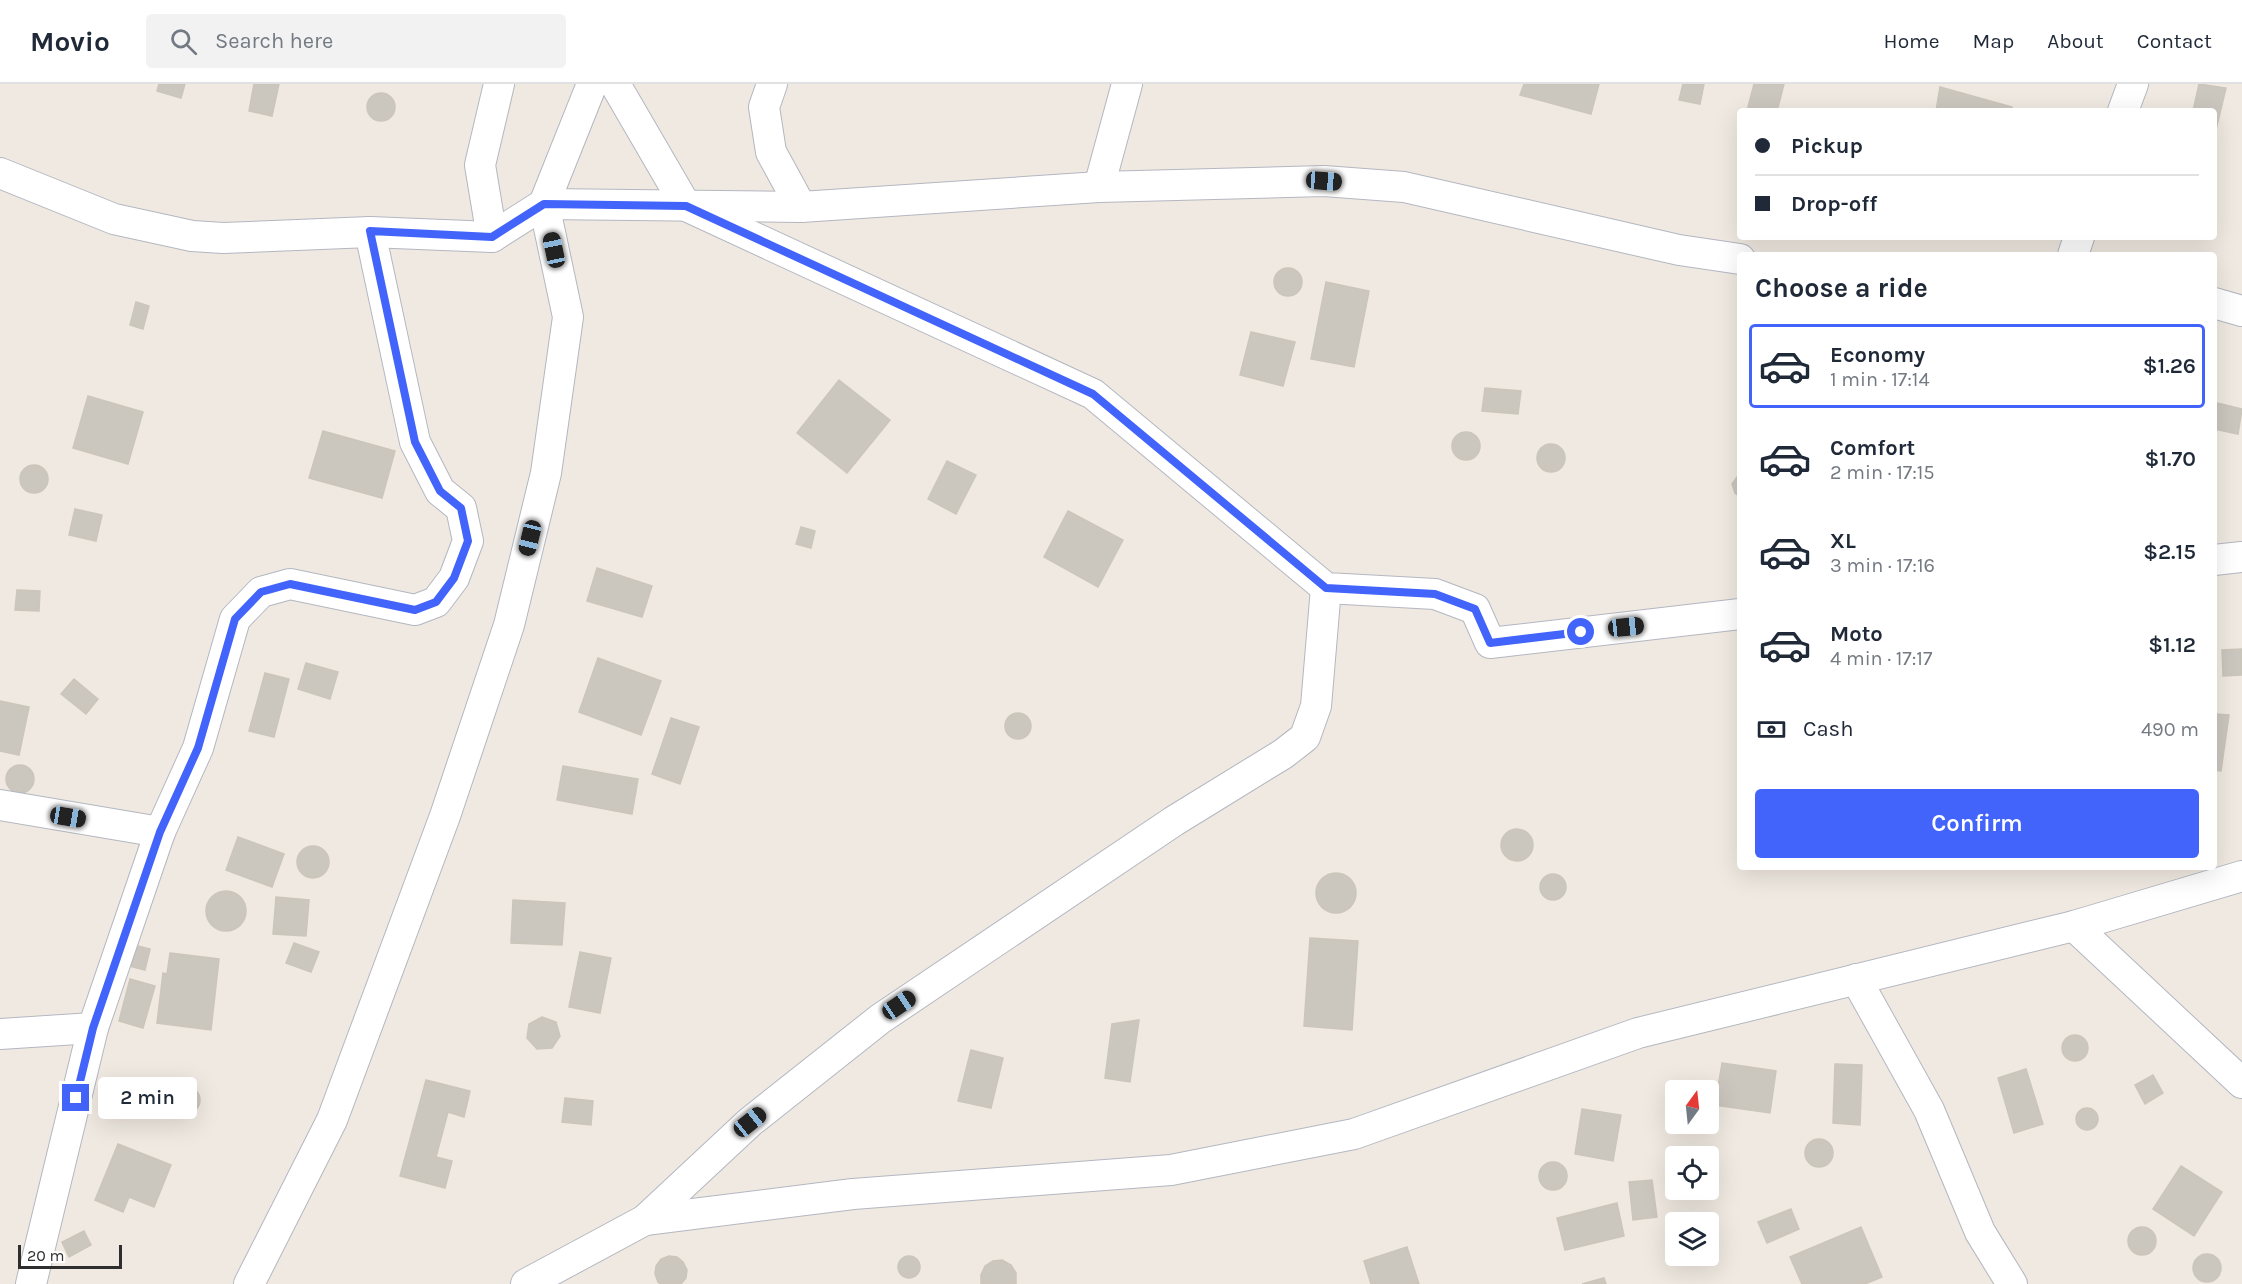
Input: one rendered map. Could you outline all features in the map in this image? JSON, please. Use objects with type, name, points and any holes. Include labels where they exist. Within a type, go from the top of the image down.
[{"type":"street","points":[[492,237],[480,165],[500,84]]},
{"type":"street","points":[[249,1284],[332,1120],[445,816],[509,625],[546,473],[568,317],[544,204],[592,84]]},
{"type":"street","points":[[615,84],[686,206],[1093,394],[1326,588],[1435,594],[1475,609],[1490,643],[1737,614]]},
{"type":"street","points":[[772,84],[764,107],[771,152],[801,207]]},
{"type":"street","points":[[1099,187],[1127,84]]},
{"type":"street","points":[[2124,108],[2133,84]]},
{"type":"street","points":[[0,173],[114,219],[192,236],[223,238],[370,231],[492,237],[544,204],[801,207],[1099,187],[1324,181],[1404,187],[1679,250],[1737,259]]},
{"type":"street","points":[[30,1284],[93,1028],[160,832],[198,748],[235,619],[261,592],[290,584],[415,610],[436,602],[454,578],[468,541],[461,508],[440,491],[415,442],[370,231]]},
{"type":"street","points":[[2217,304],[2242,311]]},
{"type":"street","points":[[2217,560],[2242,557]]},
{"type":"street","points":[[526,1284],[645,1220],[750,1122],[880,1018],[1174,821],[1283,754],[1305,737],[1316,706],[1326,588]]},
{"type":"street","points":[[0,805],[160,832]]},
{"type":"street","points":[[645,1220],[853,1194],[1171,1170],[1354,1134],[1638,1033],[2074,926],[2242,876]]},
{"type":"street","points":[[2074,926],[2242,1083]]},
{"type":"street","points":[[1856,979],[1929,1110],[1980,1232],[2012,1284]]},
{"type":"street","points":[[0,1034],[93,1028]]},
{"type":"building","points":[[159,84],[185,84],[181,98],[157,91]]},
{"type":"building","points":[[254,84],[279,84],[272,116],[249,111]]},
{"type":"building","points":[[1524,84],[1599,84],[1591,114],[1520,95]]},
{"type":"building","points":[[1683,84],[1704,84],[1700,104],[1679,100]]},
{"type":"building","points":[[1754,84],[1784,84],[1778,108],[1748,108]]},
{"type":"building","points":[[2199,84],[2226,88],[2217,126],[2217,108],[2194,108]]},
{"type":"building","points":[[1940,87],[2012,107],[2012,108],[1936,108]]},
{"type":"building","points":[[381,93],[391,97],[395,107],[391,117],[381,121],[371,117],[367,107],[371,97]]},
{"type":"building","points":[[1288,268],[1298,272],[1302,282],[1298,292],[1288,296],[1278,292],[1274,282],[1278,272]]},
{"type":"building","points":[[1326,282],[1369,291],[1354,367],[1311,359]]},
{"type":"building","points":[[136,302],[149,306],[143,329],[130,325]]},
{"type":"building","points":[[1251,332],[1295,342],[1283,386],[1240,375]]},
{"type":"building","points":[[839,380],[890,420],[847,473],[797,433]]},
{"type":"building","points":[[1485,388],[1521,391],[1518,414],[1482,411]]},
{"type":"building","points":[[88,396],[143,412],[128,464],[73,448]]},
{"type":"building","points":[[2217,403],[2242,409],[2238,434],[2217,430]]},
{"type":"building","points":[[323,431],[395,451],[382,498],[309,478]]},
{"type":"building","points":[[1466,432],[1476,436],[1480,446],[1476,456],[1466,460],[1456,456],[1452,446],[1456,436]]},
{"type":"building","points":[[1551,444],[1561,448],[1565,458],[1561,468],[1551,472],[1541,468],[1537,458],[1541,448]]},
{"type":"building","points":[[947,461],[976,475],[956,514],[928,499]]},
{"type":"building","points":[[34,465],[44,469],[48,479],[44,489],[34,493],[24,489],[20,479],[24,469]]},
{"type":"building","points":[[1737,477],[1737,495],[1735,493],[1732,484]]},
{"type":"building","points":[[75,509],[102,515],[96,541],[69,535]]},
{"type":"building","points":[[1068,511],[1123,540],[1098,587],[1044,557]]},
{"type":"building","points":[[801,527],[815,531],[811,548],[796,544]]},
{"type":"building","points":[[597,568],[652,586],[642,617],[587,601]]},
{"type":"building","points":[[17,590],[40,591],[39,611],[15,610]]},
{"type":"building","points":[[2242,649],[2242,675],[2223,676],[2222,650]]},
{"type":"building","points":[[598,658],[661,681],[641,735],[579,712]]},
{"type":"building","points":[[306,663],[338,672],[330,699],[298,689]]},
{"type":"building","points":[[265,673],[289,679],[274,737],[249,731]]},
{"type":"building","points":[[74,679],[98,699],[86,714],[61,694]]},
{"type":"building","points":[[0,701],[29,707],[19,755],[0,751]]},
{"type":"building","points":[[1018,713],[1027,717],[1031,726],[1027,735],[1018,739],[1009,735],[1005,726],[1009,717]]},
{"type":"building","points":[[2217,714],[2229,715],[2221,771],[2217,770]]},
{"type":"building","points":[[671,718],[699,727],[680,784],[652,774]]},
{"type":"building","points":[[20,765],[30,769],[34,779],[30,789],[20,793],[10,789],[6,779],[10,769]]},
{"type":"building","points":[[563,766],[638,779],[632,814],[557,800]]},
{"type":"building","points":[[1517,829],[1528,834],[1533,845],[1528,856],[1517,861],[1506,856],[1501,845],[1506,834]]},
{"type":"building","points":[[238,837],[284,854],[272,887],[226,870]]},
{"type":"building","points":[[313,846],[324,851],[329,862],[324,873],[313,878],[302,873],[297,862],[302,851]]},
{"type":"building","points":[[1336,873],[1344,874],[1350,879],[1355,885],[1355,901],[1350,907],[1344,912],[1336,913],[1328,912],[1322,907],[1317,901],[1316,893],[1317,885],[1322,879],[1328,874]]},
{"type":"building","points":[[1553,874],[1562,878],[1566,887],[1562,896],[1553,900],[1544,896],[1540,887],[1544,878]]},
{"type":"building","points":[[226,891],[240,897],[246,911],[240,925],[226,931],[212,925],[206,911],[212,897]]},
{"type":"building","points":[[276,897],[309,900],[306,936],[273,934]]},
{"type":"building","points":[[513,900],[565,903],[562,945],[511,943]]},
{"type":"building","points":[[1310,938],[1358,941],[1352,1030],[1304,1026]]},
{"type":"building","points":[[294,943],[319,952],[311,972],[286,963]]},
{"type":"building","points":[[130,944],[150,949],[145,970],[125,965]]},
{"type":"building","points":[[580,952],[611,958],[600,1013],[569,1007]]},
{"type":"building","points":[[170,953],[219,959],[211,1030],[157,1023],[163,973],[167,974]]},
{"type":"building","points":[[130,979],[155,986],[143,1028],[119,1021]]},
{"type":"building","points":[[542,1017],[556,1022],[560,1036],[552,1048],[537,1049],[527,1038],[529,1024]]},
{"type":"building","points":[[1139,1020],[1130,1082],[1105,1078],[1112,1024]]},
{"type":"building","points":[[2075,1035],[2084,1039],[2088,1048],[2084,1057],[2075,1061],[2066,1057],[2062,1048],[2066,1039]]},
{"type":"building","points":[[971,1050],[1003,1058],[991,1108],[958,1101]]},
{"type":"building","points":[[1722,1063],[1776,1071],[1770,1113],[1719,1106]]},
{"type":"building","points":[[1835,1064],[1862,1065],[1860,1125],[1833,1123]]},
{"type":"building","points":[[2026,1069],[2043,1124],[2014,1133],[1998,1078]]},
{"type":"building","points":[[2153,1075],[2163,1093],[2145,1104],[2135,1085]]},
{"type":"building","points":[[426,1080],[470,1091],[464,1117],[448,1112],[436,1157],[452,1161],[445,1188],[400,1176]]},
{"type":"building","points":[[187,1087],[197,1090],[200,1100],[197,1110],[187,1113],[177,1110],[174,1100],[177,1090]]},
{"type":"building","points":[[565,1098],[593,1101],[591,1125],[562,1122]]},
{"type":"building","points":[[2087,1108],[2095,1111],[2098,1119],[2095,1127],[2087,1130],[2079,1127],[2076,1119],[2079,1111]]},
{"type":"building","points":[[1582,1109],[1621,1115],[1613,1161],[1575,1154]]},
{"type":"building","points":[[1819,1139],[1829,1143],[1833,1153],[1829,1163],[1819,1167],[1809,1163],[1805,1153],[1809,1143]]},
{"type":"building","points":[[118,1144],[171,1165],[154,1207],[129,1197],[123,1212],[95,1200]]},
{"type":"building","points":[[1553,1162],[1563,1166],[1567,1176],[1563,1186],[1553,1190],[1543,1186],[1539,1176],[1543,1166]]},
{"type":"building","points":[[2181,1166],[2222,1192],[2194,1236],[2153,1209]]},
{"type":"building","points":[[1652,1180],[1657,1217],[1633,1220],[1629,1182]]},
{"type":"building","points":[[1617,1203],[1624,1236],[1565,1250],[1557,1218]]},
{"type":"building","points":[[1791,1209],[1799,1229],[1767,1243],[1758,1222]]},
{"type":"building","points":[[1861,1227],[1882,1277],[1865,1284],[1802,1284],[1790,1257]]},
{"type":"building","points":[[2142,1227],[2152,1231],[2156,1241],[2152,1251],[2142,1255],[2132,1251],[2128,1241],[2132,1231]]},
{"type":"building","points":[[84,1231],[91,1245],[69,1257],[62,1242]]},
{"type":"building","points":[[1407,1247],[1419,1284],[1371,1284],[1364,1261]]},
{"type":"building","points":[[2207,1254],[2217,1258],[2221,1268],[2217,1278],[2207,1282],[2197,1278],[2193,1268],[2197,1258]]},
{"type":"building","points":[[669,1256],[677,1257],[687,1270],[686,1278],[681,1284],[658,1282],[655,1274],[656,1266],[661,1259]]},
{"type":"building","points":[[909,1256],[917,1259],[920,1267],[917,1275],[909,1278],[901,1275],[898,1267],[901,1259]]},
{"type":"building","points":[[1002,1260],[1011,1265],[1016,1273],[1016,1284],[981,1284],[981,1275],[985,1266],[993,1261]]},
{"type":"building","points":[[1604,1278],[1606,1284],[1582,1284]]},
{"type":"route","points":[[76,1098],[93,1028],[160,832],[198,748],[235,619],[261,592],[290,584],[415,610],[436,602],[454,578],[468,541],[461,508],[440,491],[415,442],[370,231],[492,237],[544,204],[686,206],[1093,394],[1326,588],[1435,594],[1475,609],[1490,643],[1581,632]]}]
